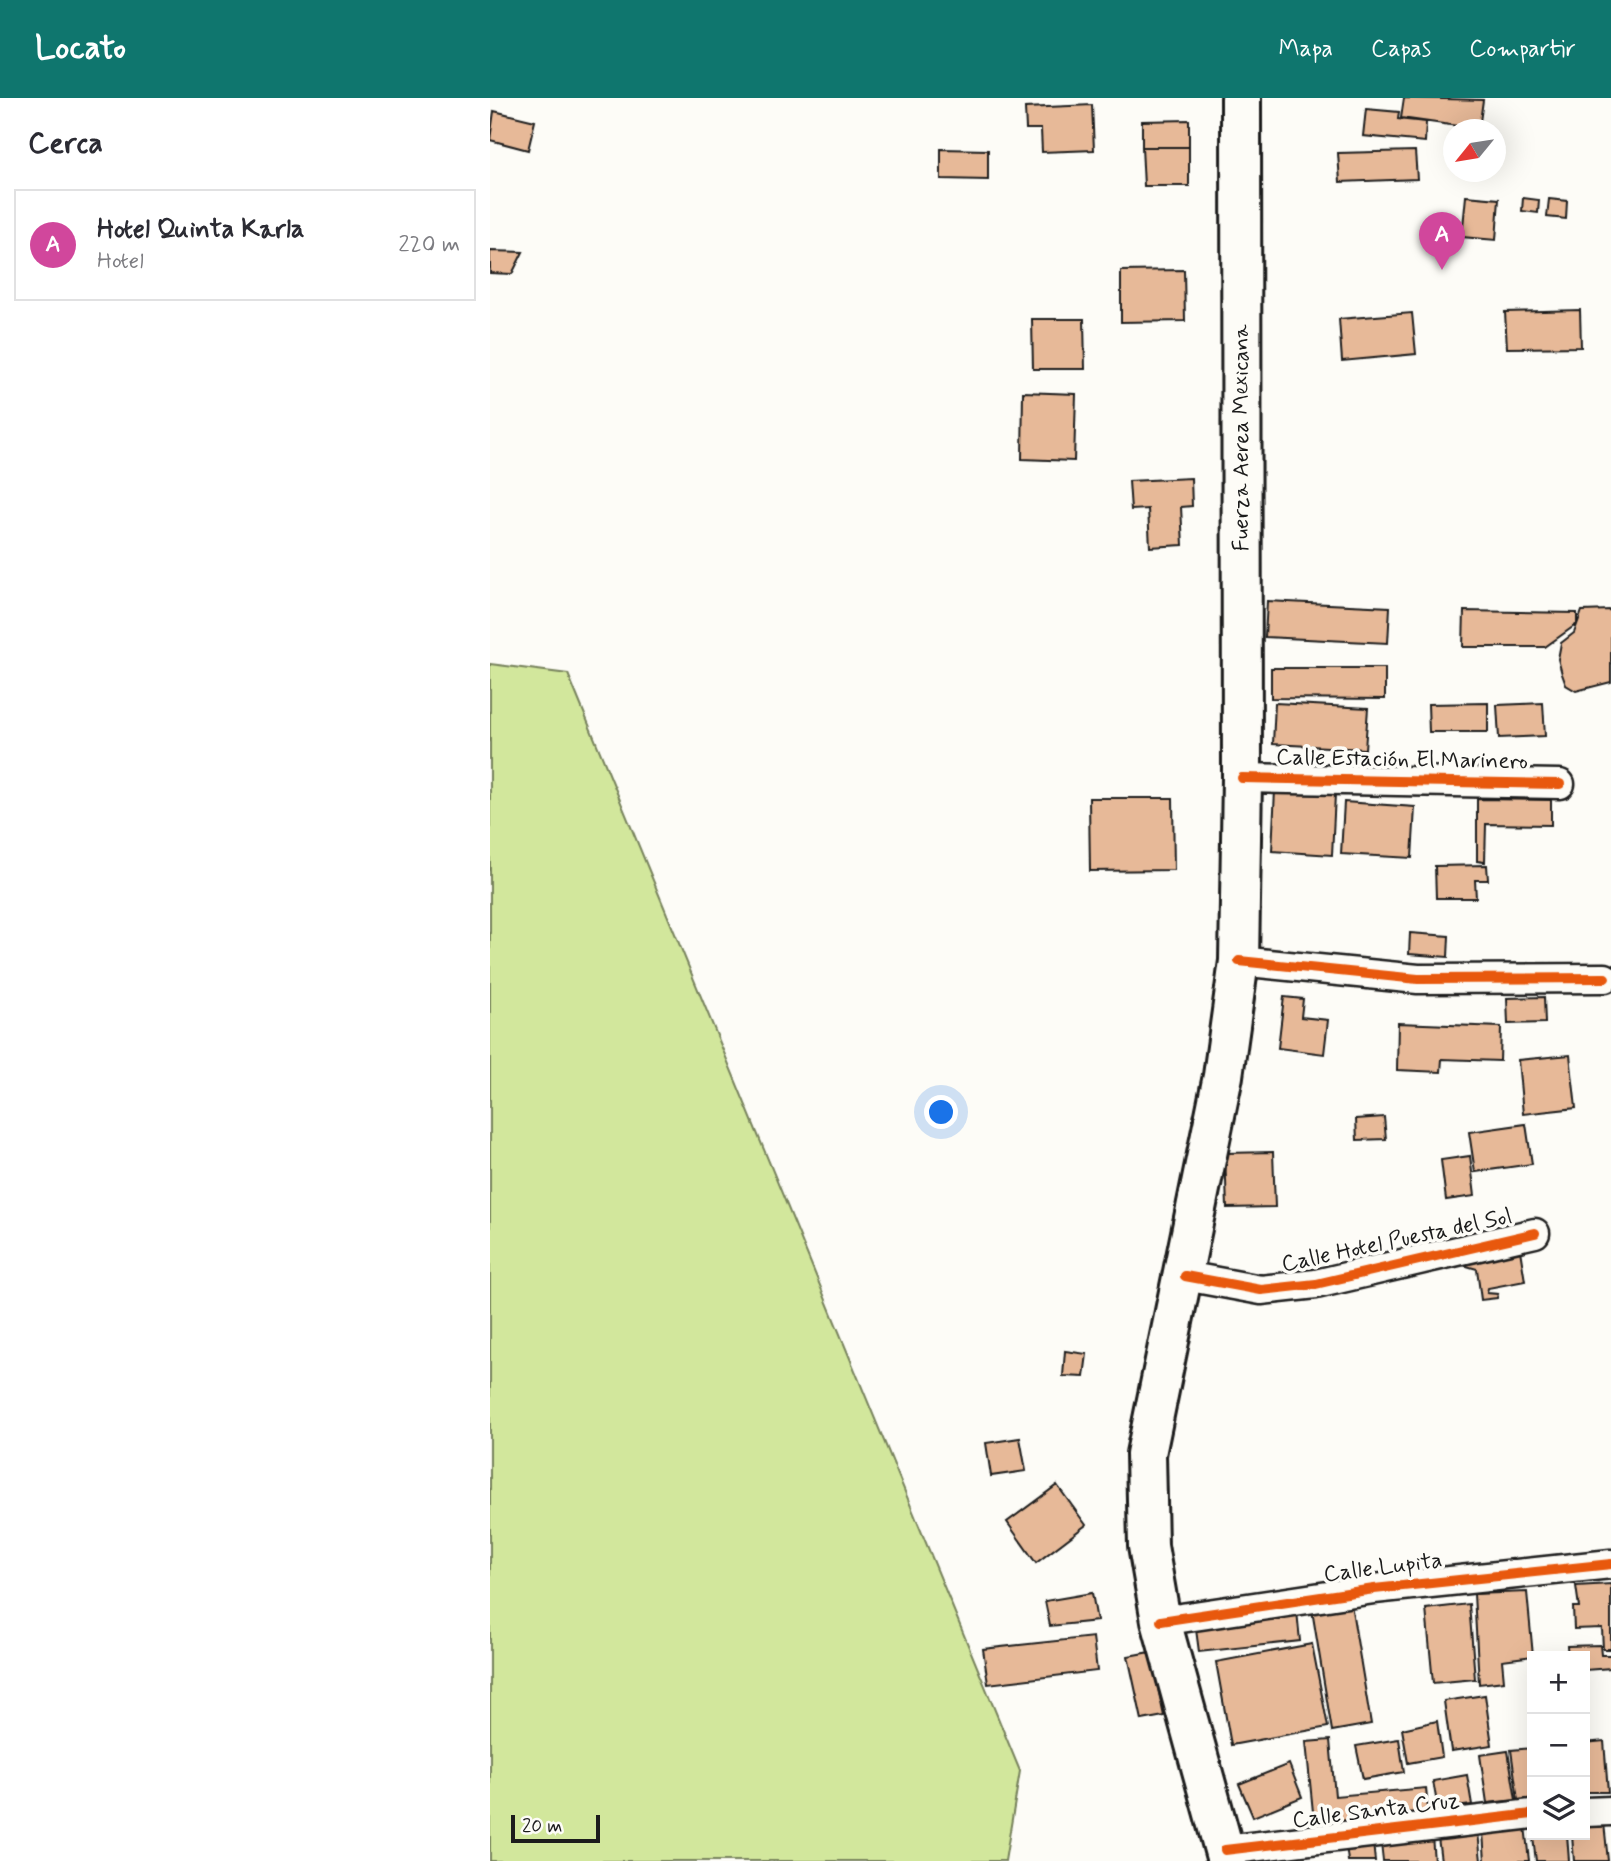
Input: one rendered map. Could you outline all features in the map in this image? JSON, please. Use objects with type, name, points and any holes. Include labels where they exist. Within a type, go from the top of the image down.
[{"type":"main road","name":"Fuerza Aerea Mexicana","points":[[1226,1855],[1161,1621],[1148,1546],[1146,1454],[1185,1276],[1223,1076],[1239,961],[1242,778],[1241,98]]},
{"type":"street","name":"Calle Estación El Marinero","points":[[1242,778],[1560,784]]},
{"type":"street","points":[[1239,961],[1418,979],[1605,978]]},
{"type":"street","name":"Calle Hotel Puesta del Sol","points":[[1185,1276],[1261,1290],[1316,1284],[1535,1234]]},
{"type":"street","name":"Calle Lupita","points":[[1161,1621],[1374,1589],[1611,1564]]},
{"type":"street","points":[[1590,1812],[1611,1811]]},
{"type":"street","name":"Calle Santa Cruz","points":[[1226,1855],[1527,1815]]},
{"type":"green space","points":[[490,664],[568,674],[1020,1771],[1005,1861],[490,1861]]},
{"type":"building","points":[[1404,98],[1483,100],[1480,119],[1443,119],[1443,124],[1401,118]]},
{"type":"building","points":[[1092,105],[1094,150],[1042,152],[1041,129],[1026,129],[1025,108]]},
{"type":"building","points":[[1366,109],[1399,112],[1398,119],[1426,122],[1425,142],[1363,136]]},
{"type":"building","points":[[494,111],[535,121],[528,150],[490,140]]},
{"type":"building","points":[[1189,120],[1189,147],[1142,147],[1142,121]]},
{"type":"building","points":[[1142,147],[1189,147],[1189,186],[1144,186]]},
{"type":"building","points":[[941,149],[988,150],[988,180],[941,179]]},
{"type":"building","points":[[1415,151],[1417,179],[1340,182],[1338,153]]},
{"type":"building","points":[[1466,196],[1499,199],[1496,240],[1462,237]]},
{"type":"building","points":[[1523,198],[1539,200],[1538,213],[1522,211]]},
{"type":"building","points":[[1549,199],[1567,201],[1566,219],[1547,217]]},
{"type":"building","points":[[490,251],[523,252],[512,274],[490,273]]},
{"type":"building","points":[[1184,270],[1185,321],[1121,322],[1121,271]]},
{"type":"building","points":[[1580,310],[1581,347],[1507,348],[1505,312]]},
{"type":"building","points":[[1412,313],[1416,354],[1342,361],[1339,319]]},
{"type":"building","points":[[1032,319],[1084,319],[1085,369],[1033,369]]},
{"type":"building","points":[[1023,392],[1076,394],[1074,461],[1022,459]]},
{"type":"building","points":[[1191,478],[1192,506],[1181,507],[1183,545],[1150,547],[1148,509],[1131,510],[1129,481]]},
{"type":"building","points":[[1267,601],[1390,607],[1388,643],[1265,637]]},
{"type":"building","points":[[1611,610],[1611,682],[1576,691],[1566,685],[1562,674],[1558,659],[1561,643],[1574,633],[1582,611]]},
{"type":"building","points":[[1464,611],[1577,613],[1577,624],[1545,647],[1463,647]]},
{"type":"building","points":[[1271,668],[1385,668],[1385,699],[1271,698]]},
{"type":"building","points":[[1275,703],[1368,708],[1365,749],[1273,744]]},
{"type":"building","points":[[1488,703],[1488,732],[1429,732],[1428,704]]},
{"type":"building","points":[[1543,703],[1545,736],[1499,738],[1497,705]]},
{"type":"building","points":[[1275,790],[1335,794],[1332,855],[1272,851]]},
{"type":"building","points":[[1089,798],[1173,798],[1174,870],[1090,871]]},
{"type":"building","points":[[1477,799],[1551,800],[1551,825],[1486,824],[1485,862],[1477,861]]},
{"type":"building","points":[[1344,802],[1415,807],[1412,858],[1341,854]]},
{"type":"building","points":[[1487,865],[1488,880],[1475,880],[1476,898],[1436,898],[1435,866]]},
{"type":"building","points":[[1410,933],[1449,936],[1448,957],[1409,954]]},
{"type":"building","points":[[1284,997],[1303,999],[1301,1017],[1328,1020],[1324,1054],[1278,1048]]},
{"type":"building","points":[[1544,997],[1545,1023],[1508,1024],[1507,998]]},
{"type":"building","points":[[1398,1023],[1501,1027],[1500,1061],[1442,1059],[1441,1072],[1397,1070]]},
{"type":"building","points":[[1570,1055],[1576,1108],[1523,1114],[1518,1060]]},
{"type":"building","points":[[1384,1117],[1386,1139],[1357,1140],[1356,1119]]},
{"type":"building","points":[[1526,1124],[1532,1164],[1475,1172],[1469,1132]]},
{"type":"building","points":[[1273,1152],[1275,1207],[1227,1208],[1225,1153]]},
{"type":"building","points":[[1470,1156],[1475,1196],[1446,1200],[1441,1160]]},
{"type":"building","points":[[1519,1244],[1525,1281],[1488,1288],[1487,1293],[1498,1294],[1497,1298],[1481,1300],[1477,1269],[1463,1265],[1463,1255]]},
{"type":"building","points":[[1065,1351],[1087,1354],[1084,1377],[1063,1376]]},
{"type":"building","points":[[1020,1438],[1026,1471],[991,1476],[986,1443]]},
{"type":"building","points":[[1057,1485],[1086,1525],[1036,1563],[1007,1522]]},
{"type":"building","points":[[1611,1584],[1611,1649],[1603,1649],[1602,1628],[1574,1629],[1573,1607],[1579,1607],[1576,1586]]},
{"type":"building","points":[[1527,1592],[1533,1651],[1527,1651],[1527,1657],[1502,1660],[1504,1681],[1479,1684],[1474,1594]]},
{"type":"building","points":[[1092,1593],[1097,1621],[1050,1626],[1045,1601]]},
{"type":"building","points":[[1351,1604],[1371,1724],[1332,1731],[1312,1610]]},
{"type":"building","points":[[1469,1604],[1475,1679],[1433,1683],[1426,1609]]},
{"type":"building","points":[[1297,1611],[1300,1641],[1199,1652],[1195,1622]]},
{"type":"building","points":[[1093,1637],[1097,1671],[988,1684],[983,1649]]},
{"type":"building","points":[[1312,1644],[1328,1727],[1231,1745],[1216,1662]]},
{"type":"building","points":[[1600,1645],[1601,1655],[1611,1655],[1611,1668],[1590,1670],[1590,1651],[1568,1651],[1567,1646]]},
{"type":"building","points":[[1150,1652],[1164,1716],[1142,1720],[1128,1656]]},
{"type":"building","points":[[1485,1695],[1492,1745],[1451,1751],[1444,1701]]},
{"type":"building","points":[[1437,1721],[1442,1757],[1408,1763],[1402,1729]]},
{"type":"building","points":[[1399,1739],[1404,1772],[1363,1779],[1356,1746]]},
{"type":"building","points":[[1330,1740],[1335,1796],[1426,1788],[1429,1821],[1315,1832],[1306,1742]]},
{"type":"building","points":[[1604,1741],[1608,1792],[1590,1792],[1590,1742]]},
{"type":"building","points":[[1527,1748],[1527,1799],[1518,1800],[1511,1750]]},
{"type":"building","points":[[1508,1751],[1516,1800],[1487,1803],[1480,1755]]},
{"type":"building","points":[[1289,1764],[1302,1797],[1253,1817],[1239,1784]]},
{"type":"building","points":[[1467,1775],[1472,1805],[1438,1809],[1433,1781]]},
{"type":"building","points":[[1604,1823],[1608,1861],[1574,1861],[1572,1840],[1590,1840],[1590,1824]]},
{"type":"building","points":[[1525,1826],[1529,1861],[1485,1861],[1483,1832]]},
{"type":"building","points":[[1478,1832],[1481,1861],[1441,1861],[1438,1837]]},
{"type":"building","points":[[1372,1834],[1375,1861],[1348,1861],[1345,1837]]},
{"type":"building","points":[[1432,1836],[1434,1861],[1383,1861],[1381,1843]]},
{"type":"building","points":[[1534,1840],[1567,1840],[1569,1861],[1536,1861]]},
{"type":"building","points":[[1298,1845],[1300,1861],[1246,1861]]},
{"type":"cycle path","points":[[1242,778],[1560,784]]},
{"type":"cycle path","points":[[1239,961],[1418,979],[1605,978]]},
{"type":"cycle path","points":[[1185,1276],[1261,1290],[1316,1284],[1535,1233]]},
{"type":"cycle path","points":[[1161,1621],[1374,1589],[1611,1564]]},
{"type":"cycle path","points":[[1225,1850],[1527,1815]]},
{"type":"place","name":"Hotel Quinta Karla","points":[[1442,270]]}]
